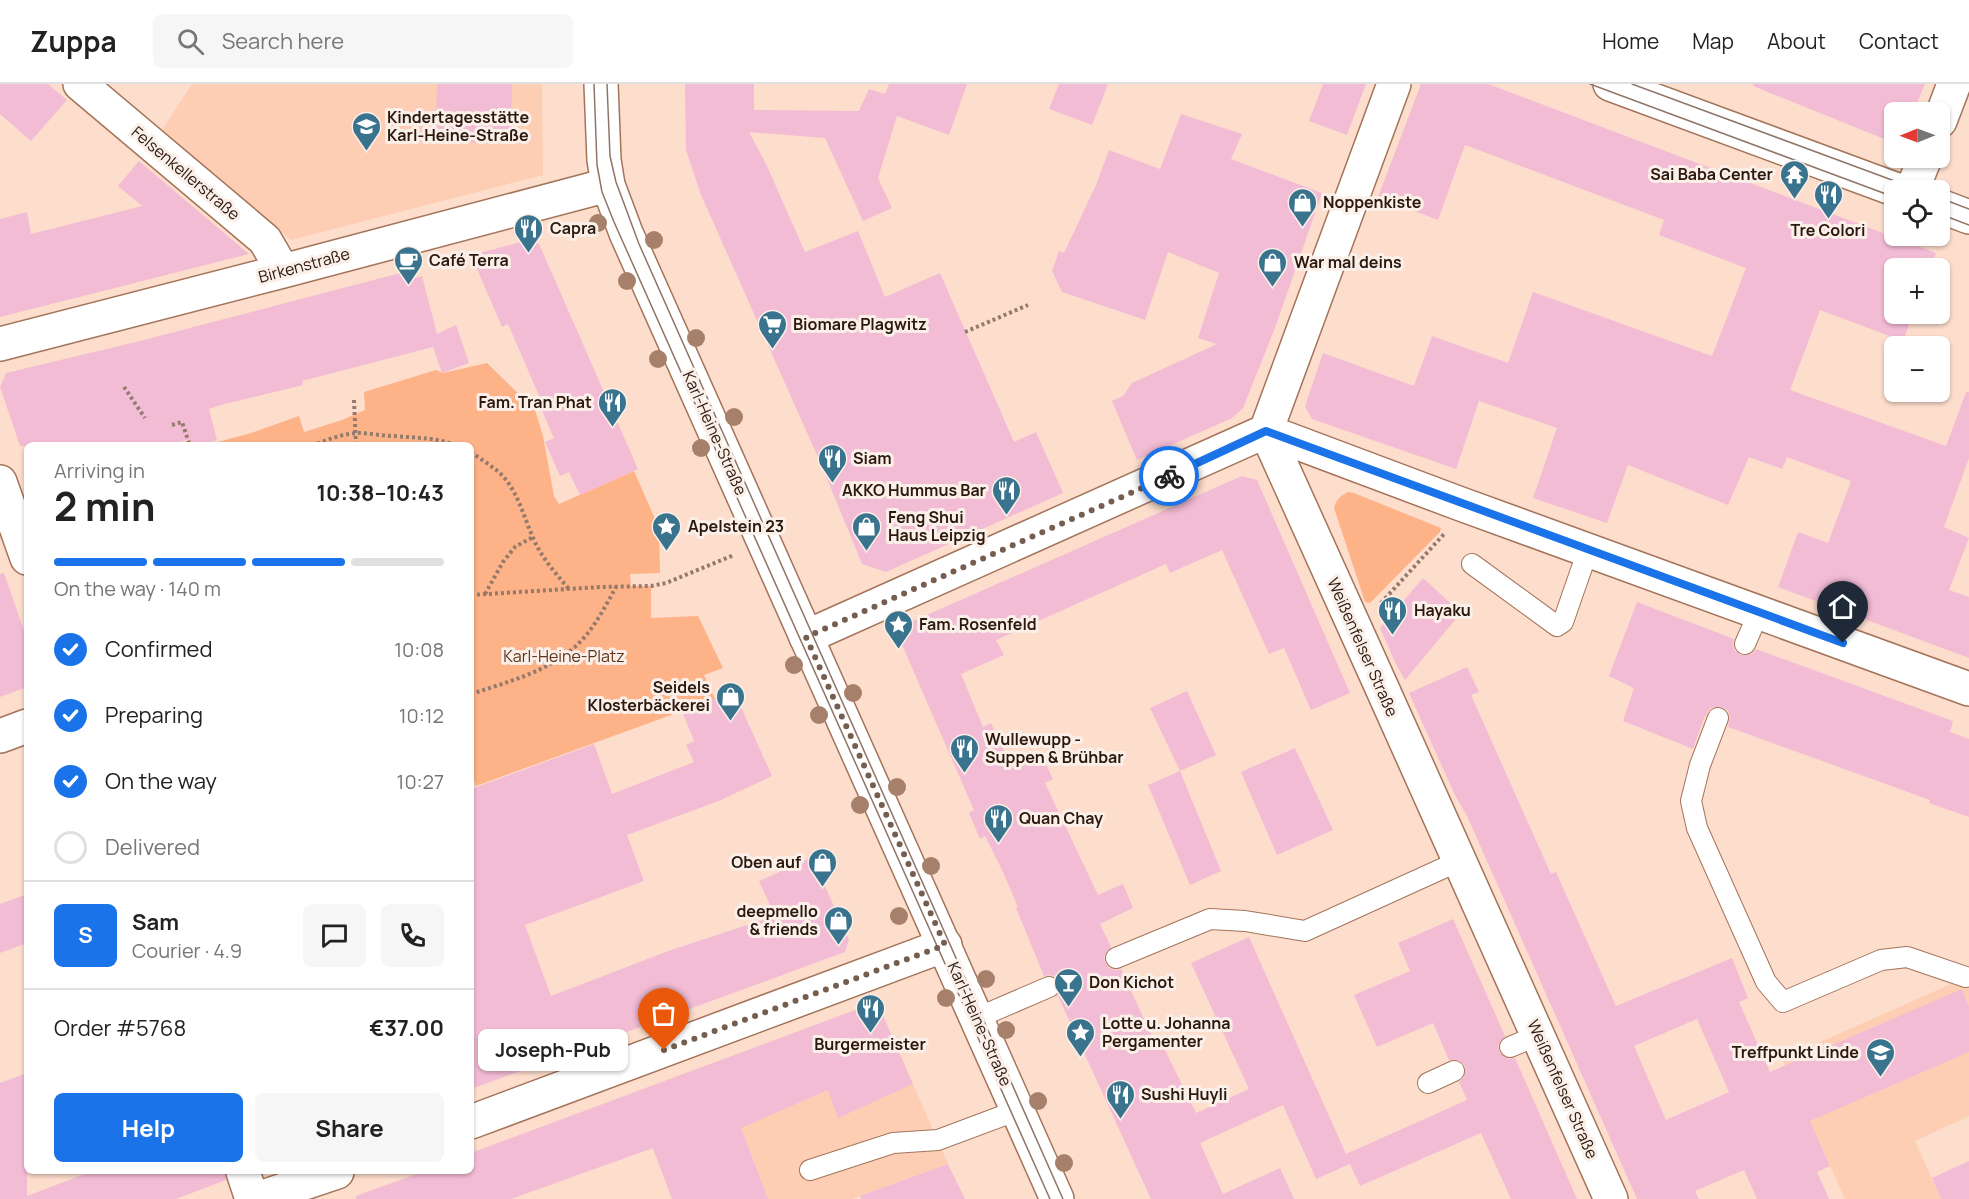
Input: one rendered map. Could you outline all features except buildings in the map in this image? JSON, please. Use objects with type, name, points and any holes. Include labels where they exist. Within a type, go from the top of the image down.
[{"type":"street","name":"Felsenkellerstraße","points":[[80,84],[265,240],[283,271]]},
{"type":"street","name":"Karl-Heine-Straße","points":[[601,84],[604,160],[608,185],[626,233],[1057,1199]]},
{"type":"street","points":[[1266,431],[1394,84]]},
{"type":"street","points":[[1610,84],[1884,185]]},
{"type":"street","points":[[1947,102],[1954,84]]},
{"type":"street","name":"Birkenstraße","points":[[0,344],[608,185]]},
{"type":"street","points":[[1950,210],[1969,217]]},
{"type":"street","points":[[806,637],[1266,431],[1969,689]]},
{"type":"street","name":"Weißenfelser Straße","points":[[1266,431],[1459,861],[1524,1041],[1611,1199]]},
{"type":"street","points":[[0,482],[24,550]]},
{"type":"street","points":[[0,736],[24,727]]},
{"type":"street","points":[[474,1121],[945,945]]},
{"type":"street","points":[[244,1174],[252,1199]]},
{"type":"street","points":[[257,1199],[331,1174]]},
{"type":"lane","points":[[1472,564],[1557,626],[1563,622],[1588,550]]},
{"type":"lane","points":[[1746,644],[1759,612]]},
{"type":"lane","points":[[1718,718],[1700,765],[1691,801],[1697,828],[1766,982],[1783,1002],[1881,960],[1907,957],[1966,977]]},
{"type":"lane","points":[[1116,958],[1210,919],[1245,921],[1305,931],[1459,861]]},
{"type":"lane","points":[[977,1018],[1049,987]]},
{"type":"lane","points":[[1428,1083],[1454,1071]]},
{"type":"lane","points":[[810,1170],[893,1143],[938,1140],[1018,1110]]},
{"type":"path","points":[[965,332],[1028,305]]},
{"type":"path","points":[[124,387],[145,418]]},
{"type":"path","points":[[354,400],[356,442]]},
{"type":"path","points":[[172,425],[182,422],[189,442]]},
{"type":"path","points":[[322,442],[356,433],[395,437],[416,436],[448,442]]},
{"type":"path","points":[[474,454],[506,480],[516,495],[533,537],[549,566],[569,590]]},
{"type":"path","points":[[1352,623],[1371,614],[1449,528],[1458,503]]},
{"type":"path","points":[[485,595],[503,562],[515,547],[533,537]]},
{"type":"path","points":[[474,596],[617,586],[651,586],[666,583],[765,543]]},
{"type":"path","points":[[474,693],[550,665],[577,645],[599,617],[617,586]]},
{"type":"shaded area","name":"Kindertagesstätte Karl-Heine-Straße","points":[[192,84],[542,84],[543,175],[291,240],[162,130]]},
{"type":"shaded area","name":"Treffpunkt Linde","points":[[1969,976],[1969,1116],[1915,1141],[1941,1199],[1845,1199],[1782,1059]]},
{"type":"shaded area","points":[[877,1002],[948,1164],[852,1199],[672,1199],[632,1093]]},
{"type":"green space","name":"Karl-Heine-Platz","points":[[487,363],[535,410],[543,436],[554,496],[559,504],[634,471],[659,528],[660,573],[630,574],[631,586],[651,586],[651,618],[698,616],[723,668],[704,675],[715,699],[476,786],[474,780],[474,442],[218,442],[299,416],[304,432],[365,410],[364,392],[436,370],[443,373]]},
{"type":"green space","points":[[1348,492],[1441,528],[1440,532],[1370,603],[1365,602],[1334,508],[1339,499]]},
{"type":"tram line","points":[[594,84],[597,165],[602,192],[614,222],[1050,1199]]},
{"type":"tram line","points":[[607,84],[610,156],[616,182],[639,244],[1063,1199]]},
{"type":"tram line","points":[[1590,84],[1884,193]]},
{"type":"tram line","points":[[1632,84],[1892,180]]},
{"type":"tram line","points":[[1950,202],[1969,209]]},
{"type":"tram line","points":[[1950,218],[1969,225]]},
{"type":"way so far","points":[[664,1050],[945,945],[806,637],[1169,476]]},
{"type":"place","name":"Kindertagesstätte Karl-Heine-Straße","points":[[366,152]]},
{"type":"place","name":"Sai Baba Center","points":[[1794,200]]},
{"type":"place","name":"Tre Colori","points":[[1828,220]]},
{"type":"place","name":"Noppenkiste","points":[[1302,228]]},
{"type":"place","name":"Capra","points":[[529,254]]},
{"type":"place","name":"Café Terra","points":[[408,286]]},
{"type":"place","name":"War mal deins","points":[[1273,288]]},
{"type":"place","name":"Biomare Plagwitz","points":[[772,350]]},
{"type":"place","name":"Fam. Tran Phat","points":[[613,428]]},
{"type":"place","name":"Siam","points":[[832,484]]},
{"type":"place","name":"AKKO Hummus Bar","points":[[1007,516]]},
{"type":"place","name":"Apelstein 23","points":[[667,552]]},
{"type":"place","name":"Feng Shui Haus Leipzig","points":[[867,552]]},
{"type":"place","name":"Hayaku","points":[[1393,636]]},
{"type":"place","name":"Fam. Rosenfeld","points":[[898,650]]},
{"type":"place","name":"Seidels Klosterbäckerei","points":[[731,722]]},
{"type":"place","name":"Wullewupp - Suppen & Brühbar","points":[[964,774]]},
{"type":"place","name":"Quan Chay","points":[[998,844]]},
{"type":"place","name":"Oben auf","points":[[822,888]]},
{"type":"place","name":"deepmello & friends","points":[[839,946]]},
{"type":"place","name":"Don Kichot","points":[[1068,1008]]},
{"type":"place","name":"Burgermeister","points":[[870,1034]]},
{"type":"place","name":"Joseph-Pub","points":[[664,1050]]},
{"type":"place","name":"Lotte u. Johanna Pergamenter","points":[[1081,1058]]},
{"type":"place","name":"Treffpunkt Linde","points":[[1880,1078]]},
{"type":"place","name":"Sushi Huyli","points":[[1120,1120]]},
{"type":"route","points":[[1169,476],[1266,431],[1843,643]]}]
